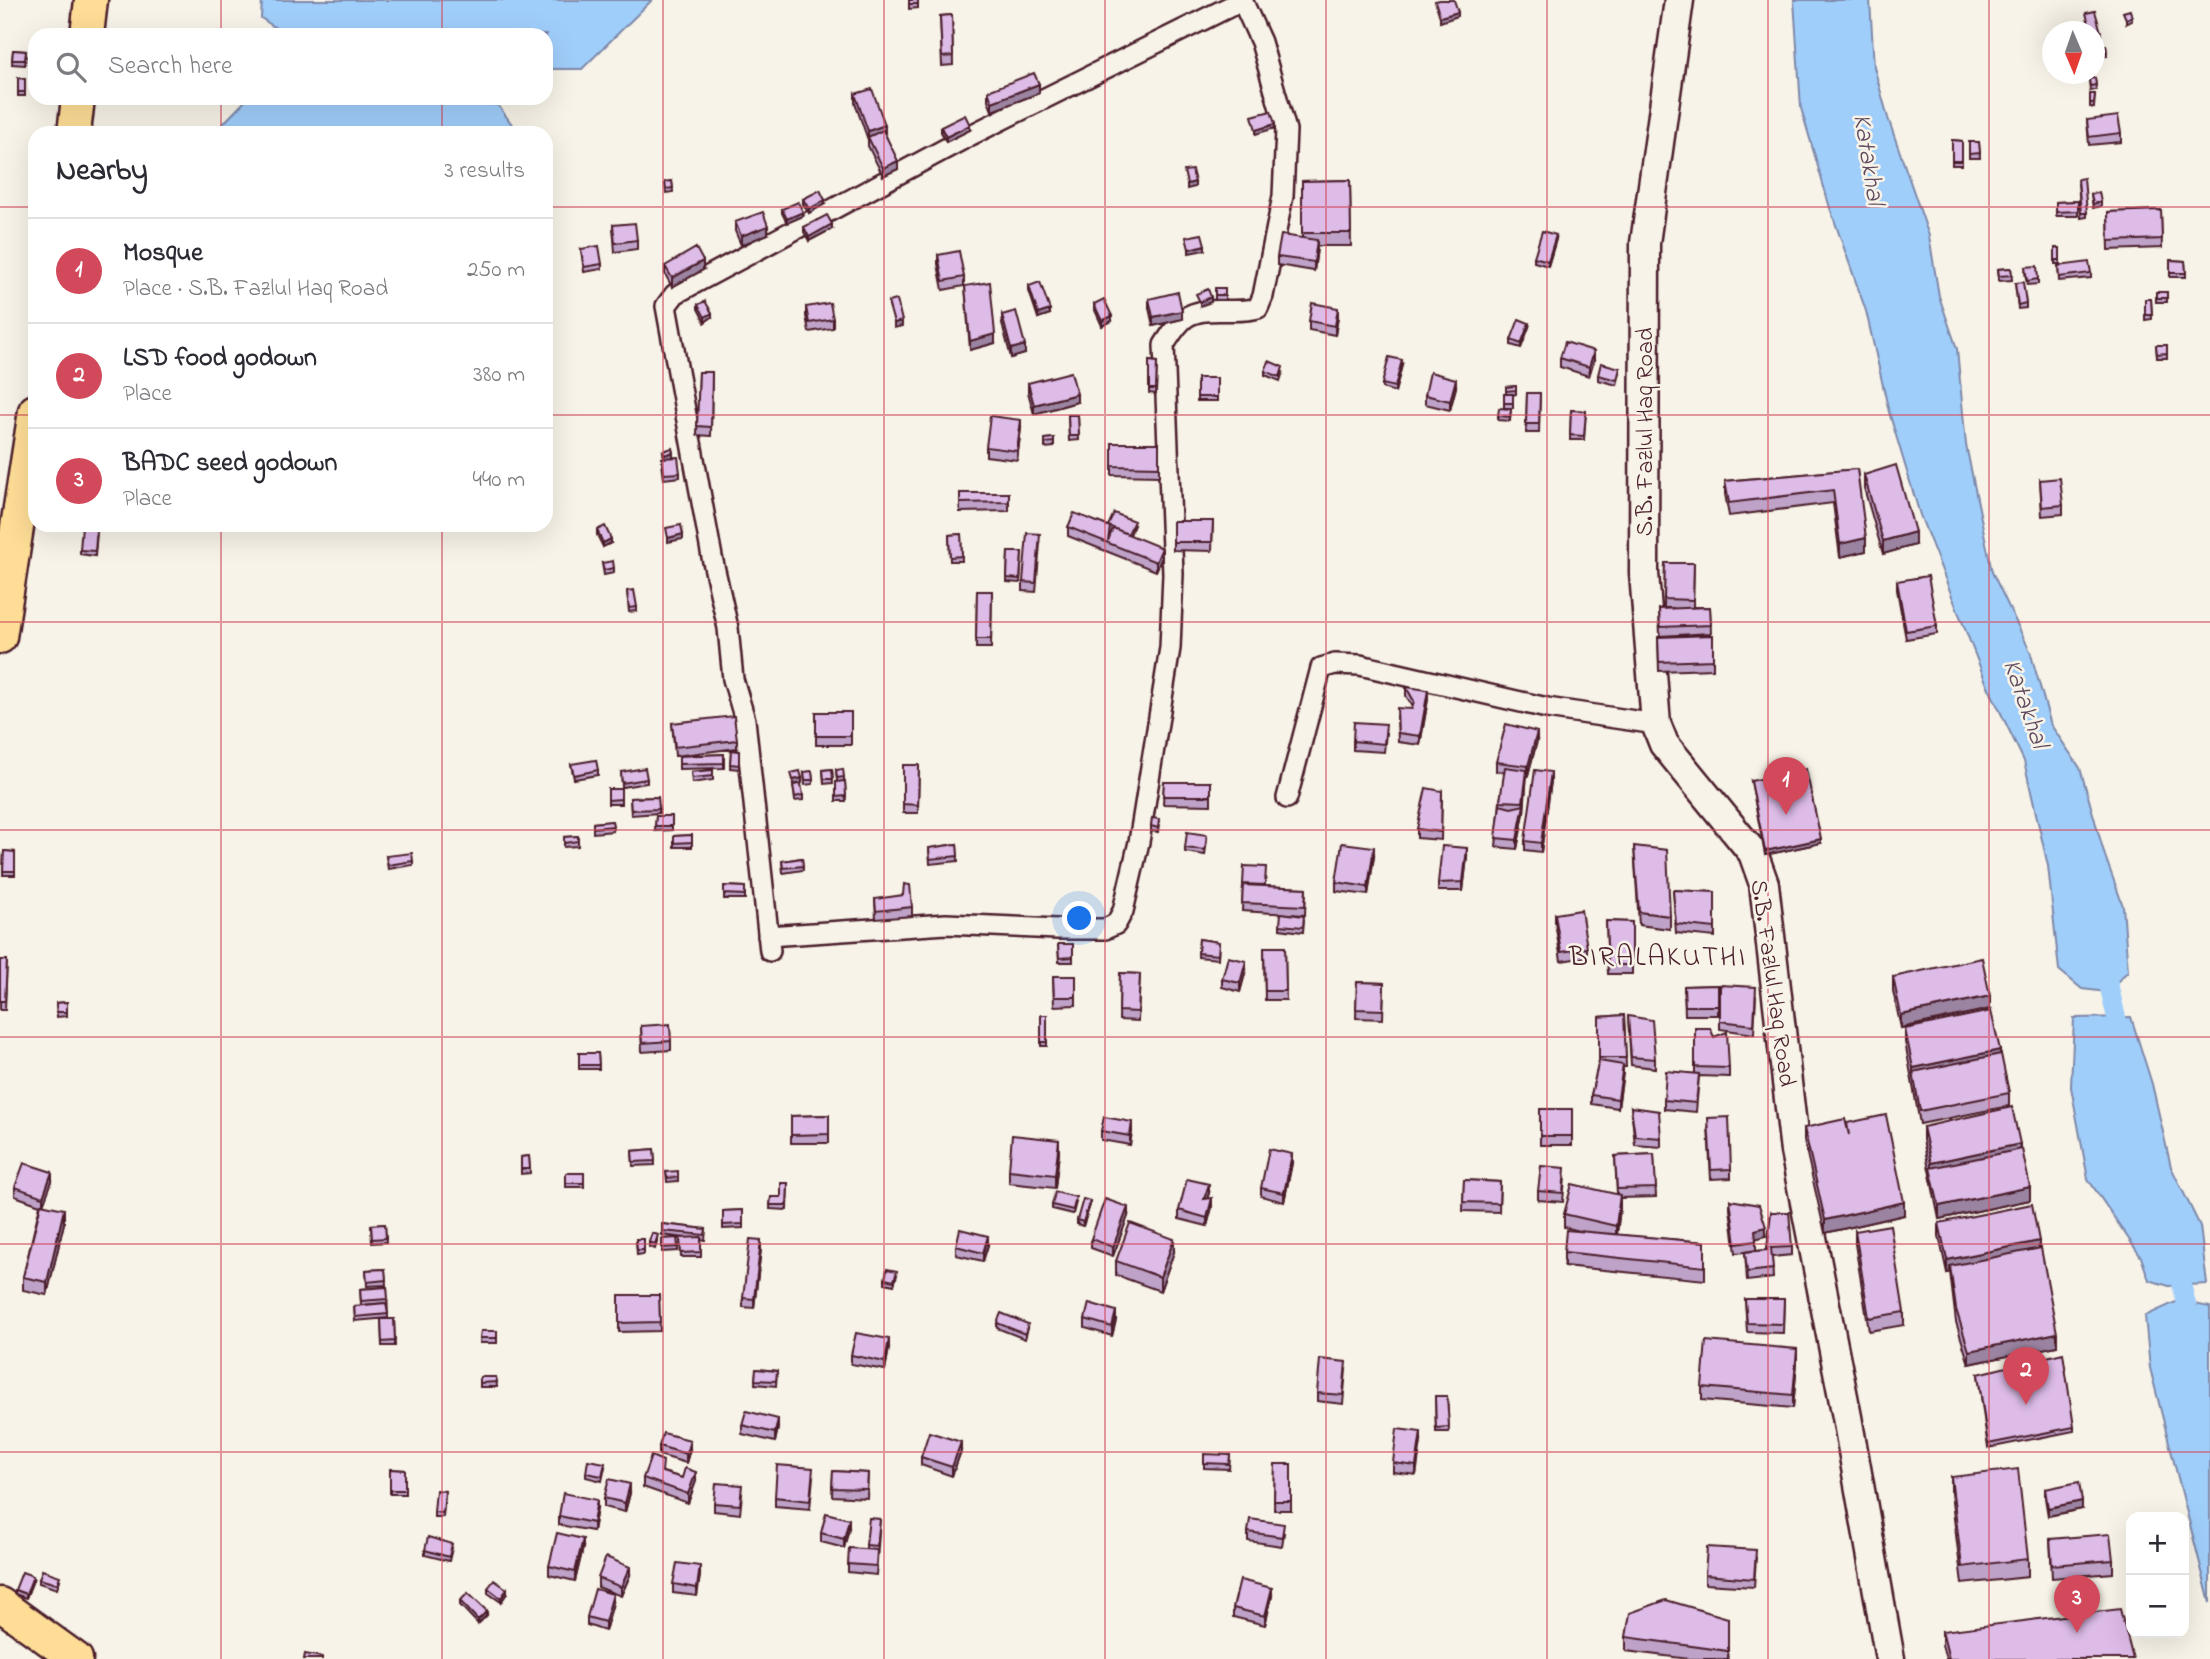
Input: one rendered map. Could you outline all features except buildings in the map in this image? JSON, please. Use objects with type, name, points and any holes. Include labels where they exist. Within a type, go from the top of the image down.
[{"type":"main road","points":[[88,28],[91,0]]},
{"type":"main road","name":"S.B. Fazlul Haq Road","points":[[1679,0],[1645,243],[1644,573],[1656,724],[1664,744],[1753,853],[1765,884],[1795,1152],[1847,1418],[1890,1659]]},
{"type":"main road","points":[[75,126],[77,105]]},
{"type":"main road","points":[[0,637],[28,456]]},
{"type":"main road","points":[[0,1604],[76,1659]]},
{"type":"street","points":[[1236,2],[1261,42],[1286,130],[1283,196],[1263,296],[1258,308],[1197,312],[1178,324],[1164,345],[1173,574],[1170,648],[1139,842],[1123,911],[1116,924],[1105,929],[946,924],[769,944],[745,720],[733,679],[728,628],[712,557],[666,306],[675,294],[973,134],[1236,2]]},
{"type":"street","points":[[1287,798],[1321,668],[1335,664],[1360,665],[1547,708],[1656,724]]},
{"type":"water","points":[[262,0],[652,0],[582,69],[553,69],[553,28],[276,28],[261,18]]},
{"type":"water","points":[[1794,0],[1870,0],[1874,67],[1888,118],[1929,236],[1939,296],[1957,349],[1966,445],[1992,572],[2030,651],[2051,725],[2080,768],[2105,856],[2123,906],[2128,971],[2107,992],[2082,989],[2059,970],[2048,866],[2024,761],[1986,682],[1920,515],[1889,412],[1866,311],[1830,208],[1801,108]]},
{"type":"water","points":[[241,105],[498,105],[513,126],[221,126]]},
{"type":"water","points":[[2131,1017],[2152,1084],[2171,1167],[2200,1226],[2207,1284],[2169,1286],[2149,1280],[2141,1257],[2088,1179],[2071,1087],[2074,1018]]},
{"type":"water","points":[[2178,1301],[2210,1307],[2210,1603],[2189,1512],[2187,1512],[2150,1368],[2145,1316]]},
{"type":"waterway","name":"Katakhal","points":[[2104,965],[2122,1041]]},
{"type":"waterway","name":"Katakhal","points":[[2176,1261],[2192,1327]]},
{"type":"place","name":"Mosque","points":[[1786,815]]},
{"type":"place","name":"LSD food godown","points":[[2026,1405]]},
{"type":"place","name":"BADC seed godown","points":[[2077,1633]]},
{"type":"district","name":"BIRALAKUTHI","points":[[1658,955]]}]
